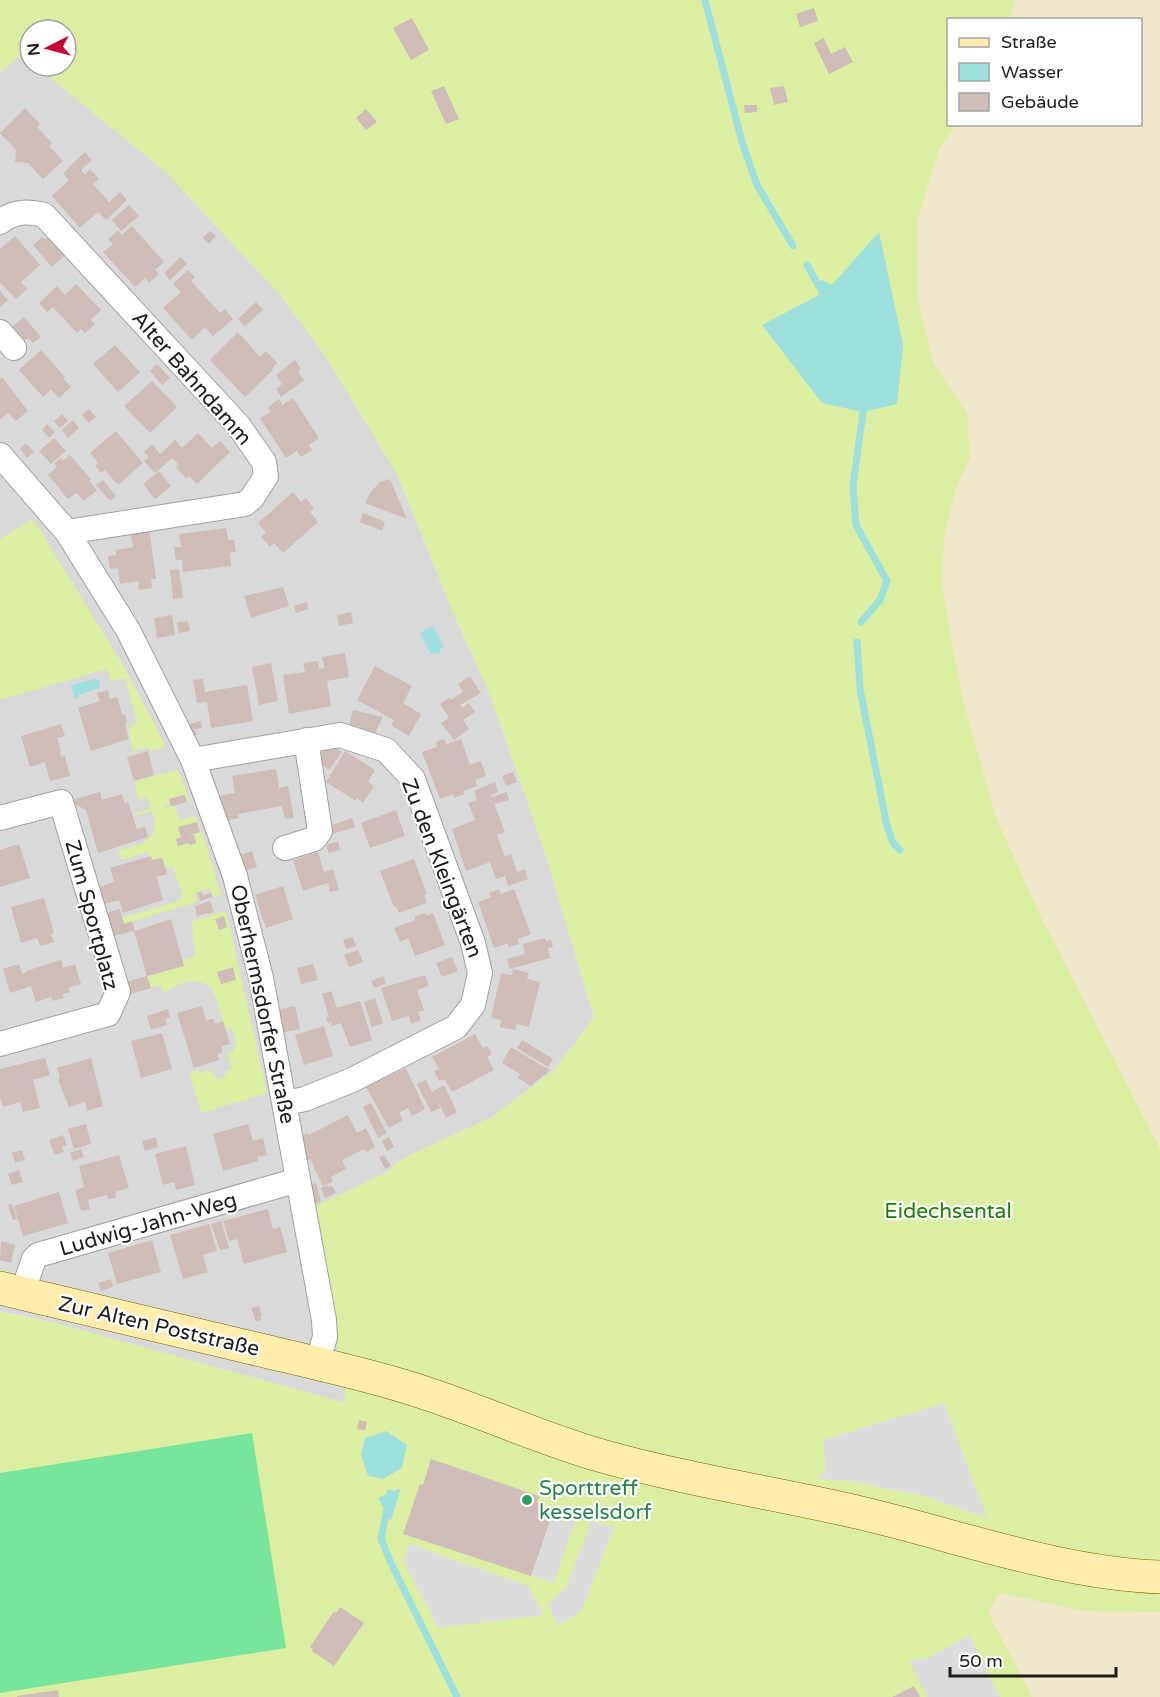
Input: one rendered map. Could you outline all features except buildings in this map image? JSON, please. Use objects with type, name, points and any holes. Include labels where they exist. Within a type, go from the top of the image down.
[{"type":"street","name":"Alter Bahndamm","points":[[0,222],[15,214],[29,212],[45,215],[238,424],[264,462],[266,476],[264,481],[252,498],[244,504],[67,532]]},
{"type":"street","name":"Oberhermsdorfer Straße","points":[[0,455],[67,532],[128,630],[193,760],[239,891],[261,978],[286,1103],[325,1337],[317,1363]]},
{"type":"street","name":"Zu den Kleingärten","points":[[193,760],[340,735],[386,750],[413,779],[473,943],[480,973],[473,1005],[456,1027],[352,1080],[305,1099],[286,1103]]},
{"type":"street","points":[[285,848],[314,839],[320,831],[306,740]]},
{"type":"street","name":"Zum Sportplatz","points":[[0,818],[61,802],[118,992],[108,1014],[0,1044]]},
{"type":"street","name":"Ludwig-Jahn-Weg","points":[[11,1290],[38,1255],[298,1180]]},
{"type":"street","name":"Zur Alten Poststraße","points":[[11,1290],[317,1363],[403,1386],[601,1456],[907,1524],[1084,1569],[1127,1576],[1160,1577]]},
{"type":"shaded area","points":[[1015,0],[1160,0],[1160,1149],[1040,915],[996,818],[962,697],[942,585],[944,538],[955,490],[970,457],[967,414],[933,363],[918,299],[917,221],[940,147],[956,126],[1142,126],[1142,18],[1010,18]]},
{"type":"shaded area","points":[[18,57],[18,78],[51,78],[167,173],[282,297],[326,357],[397,474],[450,605],[491,697],[547,859],[594,1018],[555,1069],[492,1117],[396,1163],[391,1170],[335,1328],[346,1403],[51,1322],[0,1311],[0,73]]},
{"type":"shaded area","points":[[417,823],[437,877],[430,876],[412,828]]},
{"type":"shaded area","points":[[944,1403],[987,1518],[922,1495],[845,1480],[818,1479],[826,1469],[823,1440]]},
{"type":"shaded area","points":[[554,1509],[577,1515],[554,1583],[531,1576]]},
{"type":"shaded area","points":[[591,1521],[614,1527],[582,1610],[559,1626],[547,1604],[566,1588]]},
{"type":"shaded area","points":[[409,1544],[529,1586],[544,1615],[438,1628],[403,1561]]},
{"type":"shaded area","points":[[999,1593],[1085,1611],[1160,1612],[1160,1697],[1032,1697],[988,1612]]},
{"type":"shaded area","points":[[969,1635],[1000,1697],[927,1697],[909,1661],[928,1658]]},
{"type":"green space","name":"Eidechsental","points":[[0,0],[1015,0],[1010,18],[947,18],[947,126],[956,126],[940,147],[917,221],[918,299],[933,363],[967,414],[970,457],[955,490],[944,538],[942,585],[962,697],[996,818],[1040,915],[1160,1149],[1160,1612],[1085,1611],[999,1593],[988,1612],[1032,1697],[0,1697],[0,1311],[51,1322],[346,1403],[316,1206],[391,1170],[396,1163],[419,1151],[492,1117],[555,1069],[594,1018],[547,859],[491,697],[450,605],[397,474],[326,357],[282,297],[167,173],[51,78],[78,78],[78,18],[18,18],[18,57],[0,73]],"holes":[[[823,1440],[987,1517],[922,1495],[845,1480],[819,1479],[826,1469]]]},
{"type":"green space","points":[[33,519],[123,665],[166,747],[150,751],[148,747],[132,751],[129,728],[137,722],[125,678],[111,682],[107,669],[0,700],[0,539]]},
{"type":"green space","points":[[178,770],[190,802],[187,802],[184,795],[169,799],[170,804],[165,805],[165,808],[175,806],[179,820],[195,816],[202,832],[221,895],[213,897],[210,888],[195,893],[197,902],[124,924],[122,918],[182,898],[172,866],[166,868],[162,857],[152,860],[148,852],[122,860],[118,851],[143,843],[154,833],[155,819],[151,811],[135,816],[134,813],[150,809],[147,797],[138,800],[135,781]],"holes":[[[197,822],[200,832],[187,835],[194,835],[196,843],[178,846],[176,839],[181,837],[178,827]]]},
{"type":"green space","points":[[226,911],[267,1093],[202,1113],[189,1073],[210,1070],[217,1079],[224,1078],[226,1071],[232,1069],[227,1054],[233,1052],[236,1044],[233,1029],[225,1027],[218,1003],[207,985],[195,981],[188,982],[163,993],[161,985],[151,988],[147,976],[184,966],[183,960],[195,956],[192,921]]},
{"type":"green space","points":[[252,1433],[286,1648],[0,1693],[0,1473]]},
{"type":"water","points":[[879,232],[903,344],[897,404],[863,412],[822,403],[762,325],[819,295],[817,284],[822,280],[832,285]]},
{"type":"water","points":[[433,626],[444,648],[440,649],[440,653],[431,654],[420,633]]},
{"type":"water","points":[[94,679],[99,680],[100,688],[78,695],[79,698],[75,699],[71,685]]},
{"type":"water","points":[[386,1431],[407,1445],[402,1468],[383,1479],[368,1476],[361,1454],[365,1438]]},
{"type":"water","points":[[401,1488],[391,1521],[378,1498]]},
{"type":"waterway","points":[[705,0],[742,142],[757,185],[793,246]]},
{"type":"waterway","points":[[807,265],[821,290]]},
{"type":"waterway","points":[[861,405],[863,412],[853,486],[856,525],[887,581],[880,600],[861,622]]},
{"type":"waterway","points":[[857,642],[860,689],[887,826],[893,843],[900,850]]},
{"type":"waterway","points":[[390,1493],[381,1539],[457,1697]]},
{"type":"place","name":"Sporttreff kesselsdorf","points":[[527,1500]]}]
